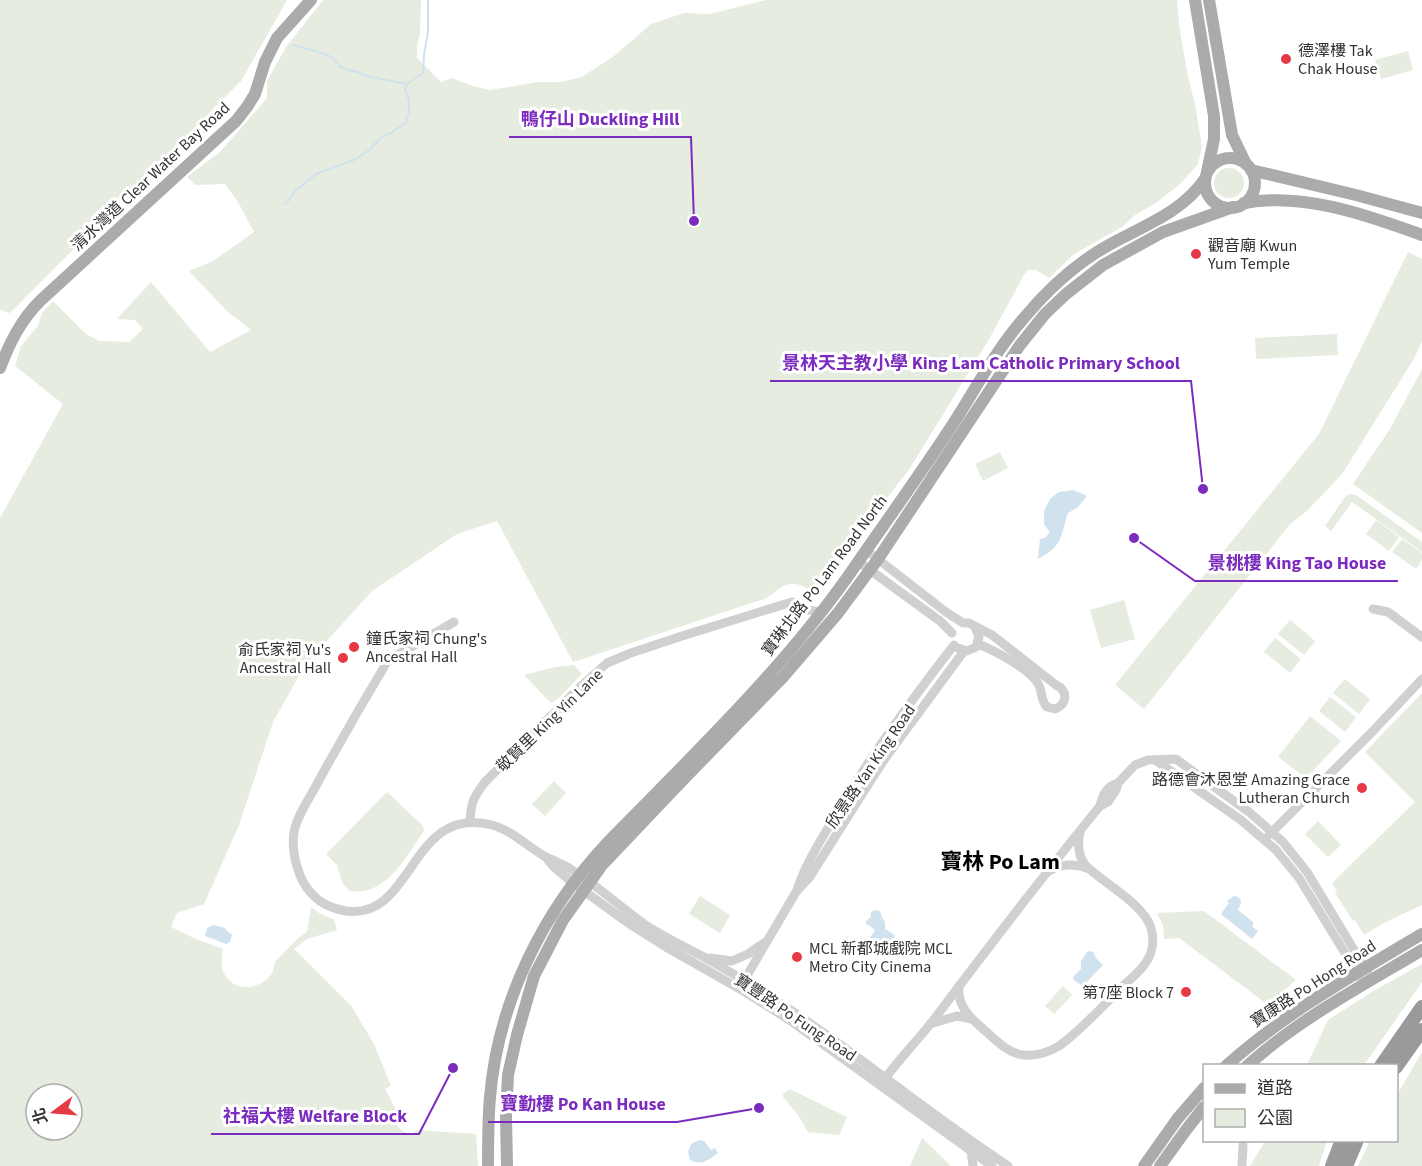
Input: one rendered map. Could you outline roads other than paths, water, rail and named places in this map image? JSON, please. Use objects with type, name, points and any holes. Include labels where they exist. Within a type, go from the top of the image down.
[{"type":"highway","points":[[1382,1064],[1422,1007]]},
{"type":"highway","points":[[1398,1064],[1422,1030]]},
{"type":"highway","points":[[1332,1166],[1341,1142]]},
{"type":"highway","points":[[1346,1166],[1356,1142]]},
{"type":"main road","name":"清水灣道 Clear Water Bay Road","points":[[0,368],[5,343],[40,301],[236,121],[255,94],[265,62],[277,38],[311,0]]},
{"type":"main road","points":[[1196,0],[1214,116],[1214,139],[1205,188],[1211,200],[1222,207],[1238,205],[1249,198],[1254,185],[1254,177],[1232,135],[1209,0]]},
{"type":"main road","points":[[1206,175],[1214,163],[1227,158],[1239,160],[1249,167],[1422,213]]},
{"type":"main road","name":"寶琳北路 Po Lam Road North","points":[[507,1166],[508,1075],[534,976],[581,883],[608,842],[748,697],[821,612],[859,562],[937,449],[984,372],[1024,317],[1056,284],[1094,254],[1178,208],[1193,195],[1206,175]]},
{"type":"main road","name":"寶琳北路 Po Lam Road North","points":[[488,1166],[490,1096],[497,1051],[506,1017],[526,962],[552,915],[783,677],[838,614],[924,492],[998,377],[1045,314],[1082,280],[1103,265],[1163,232],[1238,205],[1260,200],[1276,199],[1345,210],[1422,235]]},
{"type":"main road","name":"寶康路 Po Hong Road","points":[[1227,1064],[1277,1024],[1422,933]]},
{"type":"main road","name":"寶康路 Po Hong Road","points":[[1248,1064],[1294,1029],[1422,950]]},
{"type":"main road","points":[[1144,1166],[1178,1118],[1203,1089]]},
{"type":"main road","points":[[1160,1166],[1203,1108]]},
{"type":"street","points":[[866,550],[963,623]]},
{"type":"street","points":[[859,562],[940,621],[952,633]]},
{"type":"street","name":"敬賢里 King Yin Lane","points":[[470,822],[471,805],[486,781],[607,663],[682,636],[792,602],[808,610],[821,612]]},
{"type":"street","points":[[1372,609],[1388,612],[1422,637]]},
{"type":"street","points":[[454,622],[387,662],[346,731],[299,818],[294,835],[294,852],[300,875],[312,895],[324,904],[347,911],[360,911],[379,904],[390,896],[423,849],[434,838],[450,828],[470,822],[502,828],[547,858],[561,863],[581,883]]},
{"type":"street","points":[[975,627],[979,637],[978,644],[964,651],[954,645],[952,633],[963,623],[969,623],[992,635],[1060,687],[1065,693],[1063,704],[1055,708],[1047,707],[1042,700],[1040,687],[1033,677],[1001,654],[978,644]]},
{"type":"street","name":"欣景路 Yan King Road","points":[[796,892],[802,874],[859,777],[954,645]]},
{"type":"street","name":"欣景路 Yan King Road","points":[[742,985],[796,892],[809,878],[884,760],[964,651]]},
{"type":"street","points":[[1268,835],[1422,679]]},
{"type":"street","points":[[1025,682],[1032,681],[1040,687]]},
{"type":"street","points":[[883,1081],[1100,806],[1102,797],[1110,786],[1119,783],[1140,762],[1176,759],[1249,813],[1268,835],[1292,852],[1307,873],[1368,982]]},
{"type":"street","points":[[1080,830],[1079,855],[1089,869]]},
{"type":"street","points":[[959,985],[960,1002],[972,1019],[1012,1053],[1037,1055],[1058,1046],[1067,1039],[1144,964],[1153,941],[1149,922],[1137,907],[1089,869],[1080,865],[1070,864],[1047,872]]},
{"type":"street","name":"寶豐路 Po Fung Road","points":[[581,883],[647,926],[705,958],[790,1020],[1008,1166]]},
{"type":"street","name":"寶豐路 Po Fung Road","points":[[581,883],[649,937],[742,985]]},
{"type":"street","name":"欣景路 Yan King Road","points":[[705,958],[732,961],[766,942]]},
{"type":"street","points":[[930,1024],[957,1016],[972,1019]]},
{"type":"street","name":"寶豐路 Po Fung Road","points":[[883,1081],[992,1166]]},
{"type":"street","points":[[1242,1166],[1243,1145]]},
{"type":"street","points":[[971,1151],[973,1166]]},
{"type":"water","points":[[1073,490],[1087,496],[1077,508],[1068,513],[1062,535],[1056,545],[1038,559],[1040,539],[1045,538],[1050,532],[1044,524],[1044,511],[1050,499],[1059,492]]},
{"type":"water","points":[[1234,896],[1241,901],[1238,910],[1253,922],[1253,927],[1258,931],[1252,939],[1221,914],[1229,903],[1227,901]]},
{"type":"water","points":[[874,910],[880,911],[885,921],[885,929],[895,935],[894,940],[882,947],[870,937],[875,931],[866,924]]},
{"type":"water","points":[[214,925],[225,928],[232,934],[230,942],[226,944],[205,936],[207,928]]},
{"type":"water","points":[[1091,951],[1103,965],[1083,986],[1073,977],[1081,969],[1081,961],[1087,952]]},
{"type":"water","points":[[700,1140],[704,1141],[711,1150],[715,1148],[718,1153],[701,1162],[690,1160],[688,1152],[691,1144]]},
{"type":"waterway","points":[[406,122],[409,101],[405,88],[423,73],[428,32],[428,0]]},
{"type":"waterway","points":[[293,45],[331,57],[339,66],[348,70],[407,84]]},
{"type":"waterway","points":[[285,204],[295,191],[316,174],[356,159],[383,136],[405,123]]},
{"type":"place","name":"德澤樓 Tak Chak House","points":[[1286,59]]},
{"type":"place","name":"鴨仔山 Duckling Hill","points":[[694,221]]},
{"type":"place","name":"觀音廟 Kwun Yum Temple","points":[[1196,254]]},
{"type":"place","name":"景林天主教小學 King Lam Catholic Primary School","points":[[1203,489]]},
{"type":"place","name":"景桃樓 King Tao House","points":[[1134,538]]},
{"type":"place","name":"鐘氏家祠 Chung's Ancestral Hall","points":[[354,647]]},
{"type":"place","name":"俞氏家祠 Yu's Ancestral Hall","points":[[343,658]]},
{"type":"place","name":"路德會沐恩堂 Amazing Grace Lutheran Church","points":[[1362,788]]},
{"type":"place","name":"MCL 新都城戲院 MCL Metro City Cinema","points":[[797,957]]},
{"type":"place","name":"第7座 Block 7","points":[[1186,992]]},
{"type":"place","name":"社福大樓 Welfare Block","points":[[453,1068]]},
{"type":"place","name":"寶勤樓 Po Kan House","points":[[759,1108]]},
{"type":"district","name":"寶林 Po Lam","points":[[1000,861]]}]
